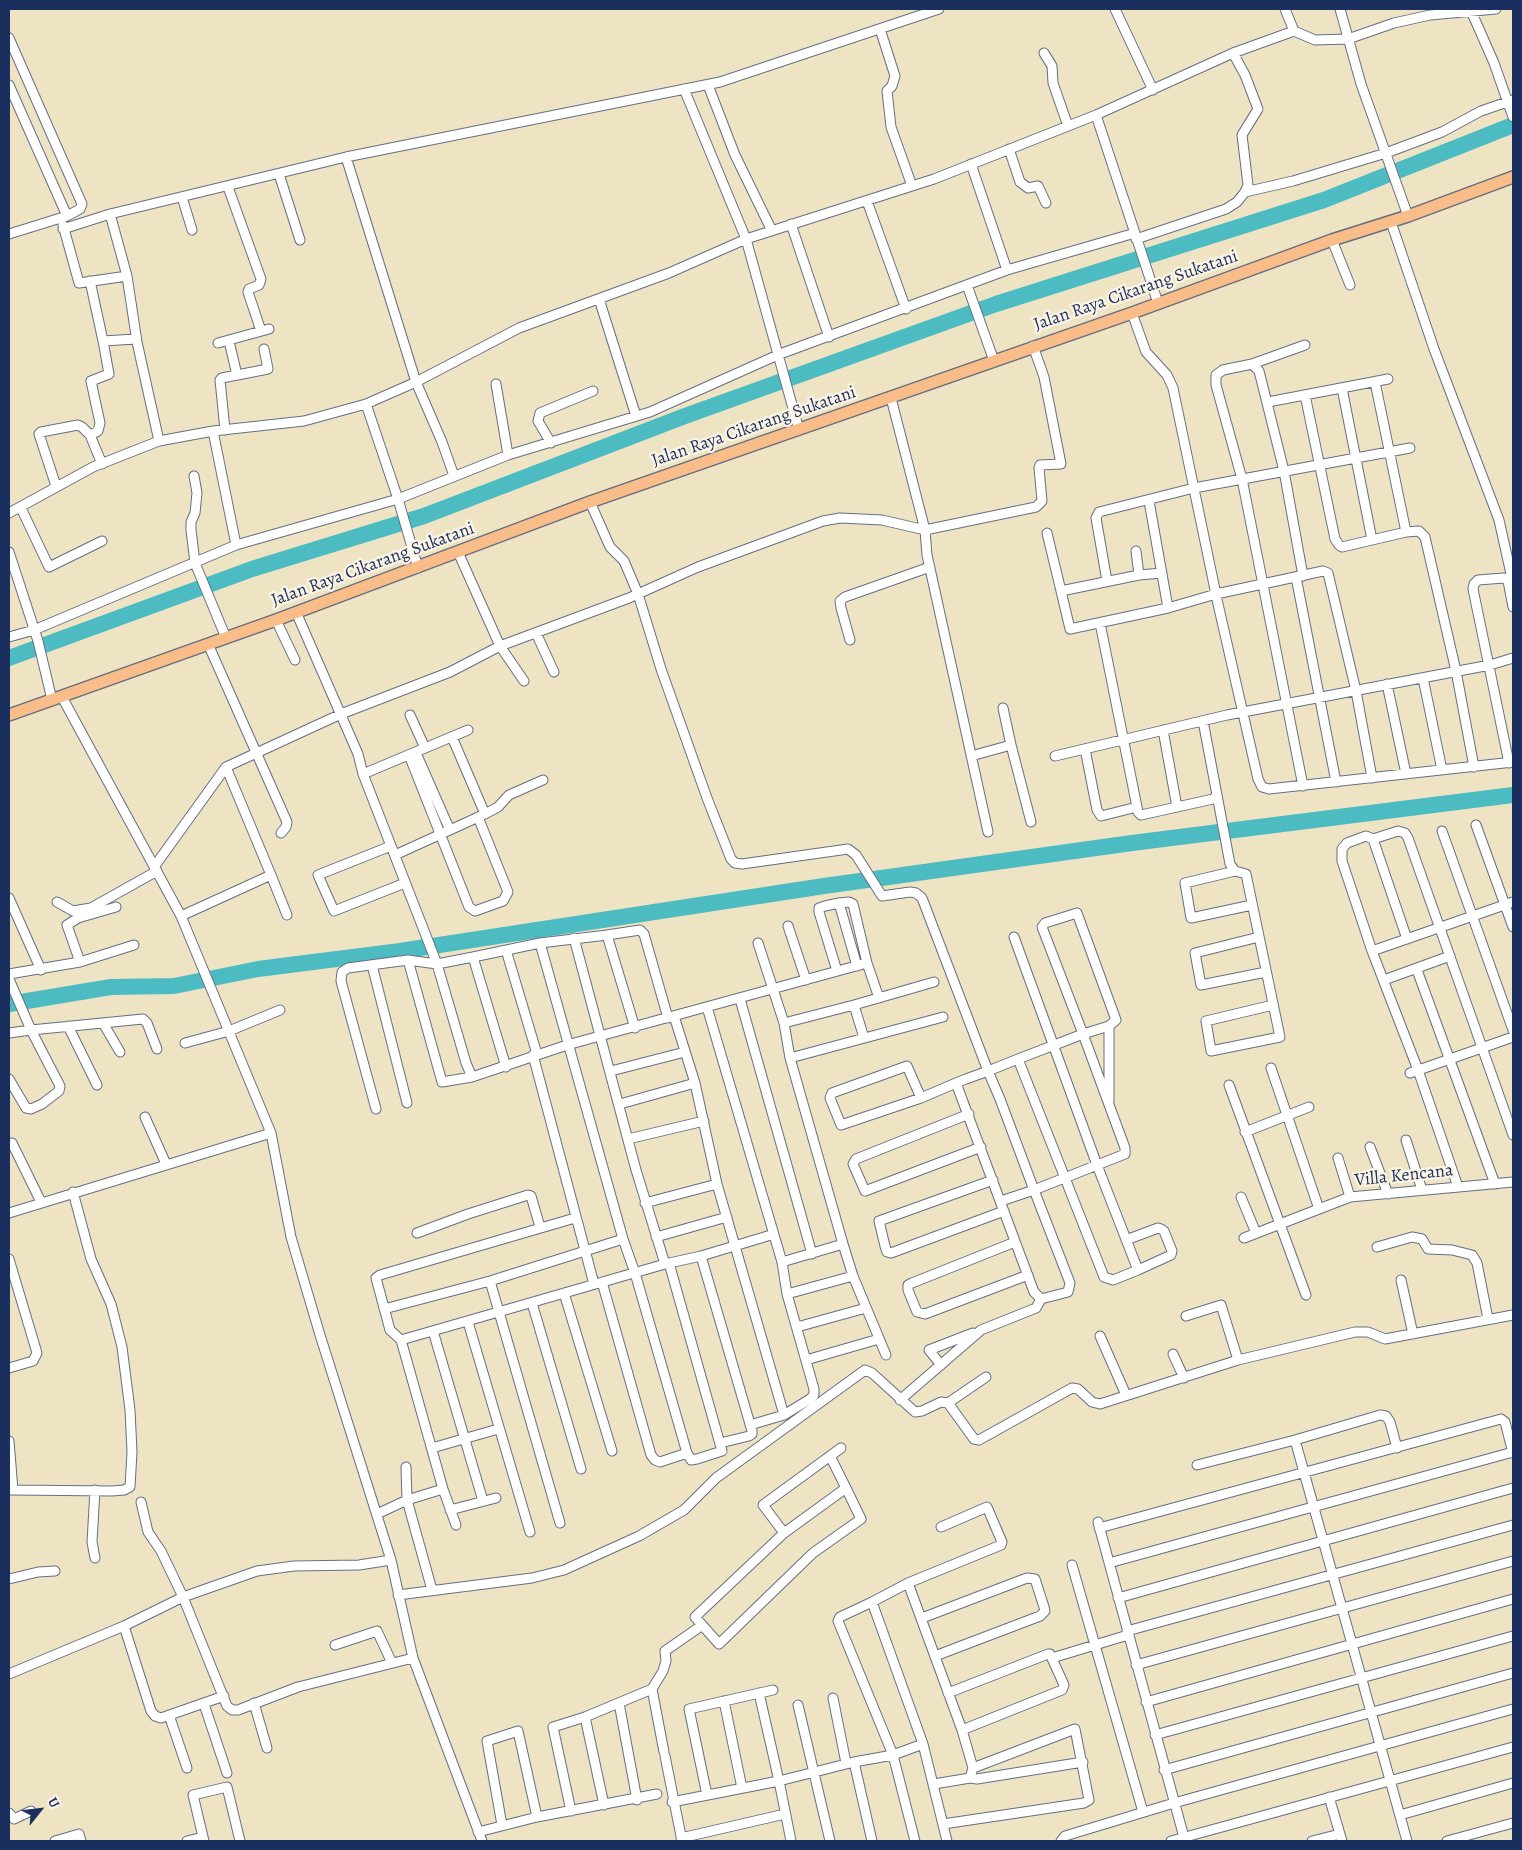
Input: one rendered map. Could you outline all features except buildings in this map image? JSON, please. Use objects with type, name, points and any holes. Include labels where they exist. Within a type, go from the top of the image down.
[{"type":"main road","name":"Jalan Raya Cikarang Sukatani","points":[[9,715],[418,568],[590,502],[1132,313],[1332,240],[1391,222],[1513,177]]},
{"type":"street","points":[[63,229],[110,214],[346,157],[708,85],[939,9]]},
{"type":"street","points":[[1115,9],[1153,90]]},
{"type":"street","points":[[1285,9],[1294,31]]},
{"type":"street","points":[[1340,9],[1361,84],[1408,216]]},
{"type":"street","points":[[9,513],[21,508],[56,486],[102,464],[159,441],[224,430],[304,421],[366,404],[416,382],[519,328],[669,273],[746,239],[912,186],[971,164],[1096,115],[1233,53],[1294,31],[1315,40],[1348,39],[1394,23],[1430,15],[1496,9]]},
{"type":"street","points":[[1472,12],[1511,101],[1513,116]]},
{"type":"street","points":[[880,29],[895,76],[887,91],[891,127],[912,186]]},
{"type":"street","points":[[9,38],[82,204],[80,209],[64,217],[9,234]]},
{"type":"street","points":[[1044,53],[1052,66],[1053,84],[1068,126]]},
{"type":"street","points":[[9,637],[34,630],[236,545],[398,498],[508,455],[636,416],[780,354],[906,308],[968,288],[1007,270],[1136,238],[1226,209],[1237,202],[1248,185],[1242,135],[1258,109],[1246,75],[1233,53]]},
{"type":"street","points":[[9,85],[64,217],[63,229],[76,280],[79,283],[127,276]]},
{"type":"street","points":[[708,85],[735,155],[772,231]]},
{"type":"street","points":[[684,89],[746,239],[780,354],[799,430]]},
{"type":"street","points":[[1245,192],[1285,184],[1386,155],[1442,132],[1481,111],[1511,101]]},
{"type":"street","points":[[1096,115],[1158,303]]},
{"type":"street","points":[[1009,149],[1020,182],[1028,188],[1038,186],[1046,203]]},
{"type":"street","points":[[346,157],[416,382],[454,476]]},
{"type":"street","points":[[971,164],[1007,270]]},
{"type":"street","points":[[279,174],[300,240]]},
{"type":"street","points":[[218,343],[265,330],[248,290],[259,285],[261,279],[228,187]]},
{"type":"street","points":[[182,196],[192,230]]},
{"type":"street","points":[[867,201],[906,308]]},
{"type":"street","points":[[110,214],[127,276],[136,339],[159,441]]},
{"type":"street","points":[[1391,222],[1431,340],[1499,520],[1513,583]]},
{"type":"street","points":[[791,224],[830,337]]},
{"type":"street","points":[[1332,240],[1350,285]]},
{"type":"street","points":[[90,281],[109,374],[91,381],[100,423],[98,432],[90,435]]},
{"type":"street","points":[[968,288],[994,361]]},
{"type":"street","points":[[599,299],[636,416]]},
{"type":"street","points":[[1132,313],[1146,352],[1167,375],[1173,388],[1216,594],[1258,779],[1262,787],[1268,789],[1303,786],[1511,762],[1473,589],[1474,584],[1478,580],[1504,578],[1508,581],[1513,608]]},
{"type":"street","points":[[103,340],[136,339]]},
{"type":"street","points":[[228,341],[237,375]]},
{"type":"street","points":[[1303,786],[1285,704],[1264,584],[1242,479],[1216,385],[1216,374],[1232,367],[1252,364],[1306,345]]},
{"type":"street","points":[[57,902],[73,911],[91,908],[155,869],[226,767],[257,751],[341,714],[450,672],[500,646],[638,594],[698,567],[823,521],[840,518],[882,520],[925,530],[1039,505],[1042,501],[1040,465],[1061,464],[1044,377],[1033,346]]},
{"type":"street","points":[[224,430],[220,380],[222,378],[268,369],[264,349]]},
{"type":"street","points":[[1252,364],[1259,371],[1284,471],[1318,698],[1336,782]]},
{"type":"street","points":[[1268,402],[1388,379]]},
{"type":"street","points":[[1375,382],[1406,532]]},
{"type":"street","points":[[496,384],[508,455]]},
{"type":"street","points":[[1342,388],[1354,458],[1372,540]]},
{"type":"street","points":[[551,443],[538,421],[540,413],[593,391]]},
{"type":"street","points":[[1305,395],[1335,539],[1339,545],[1342,547],[1406,532],[1419,531],[1424,537],[1456,671],[1474,767]]},
{"type":"street","points":[[891,398],[925,530],[930,567],[988,832]]},
{"type":"street","points":[[366,404],[398,498],[418,568]]},
{"type":"street","points":[[56,486],[39,434],[48,430],[78,425],[90,435],[102,464]]},
{"type":"street","points":[[213,432],[236,545]]},
{"type":"street","points":[[1107,582],[1096,514],[1194,488],[1410,448]]},
{"type":"street","points":[[194,476],[196,493],[195,513],[191,522],[191,530],[195,563],[226,638]]},
{"type":"street","points":[[1148,501],[1168,608]]},
{"type":"street","points":[[590,502],[610,547],[624,561],[638,594],[661,669],[707,798],[731,858],[736,863],[742,864],[848,849],[856,855],[880,894],[885,896],[910,892],[921,896],[1070,1283],[1068,1292],[1041,1299],[1036,1308],[929,1350],[941,1365]]},
{"type":"street","points":[[21,508],[49,567],[102,541]]},
{"type":"street","points":[[1047,533],[1070,629],[1168,608],[1216,594],[1323,571],[1328,573],[1356,690],[1372,778]]},
{"type":"street","points":[[1136,551],[1139,575]]},
{"type":"street","points":[[9,552],[43,662],[57,699],[181,916],[271,1134],[292,1237],[391,1560],[413,1658],[480,1837],[502,1825],[637,1800],[657,1794]]},
{"type":"street","points":[[458,552],[500,646],[524,681]]},
{"type":"street","points":[[850,640],[840,601],[845,597],[930,567]]},
{"type":"street","points":[[1061,592],[1139,575],[1162,573]]},
{"type":"street","points":[[296,612],[358,754],[363,774],[435,960],[472,1077]]},
{"type":"street","points":[[276,620],[295,660]]},
{"type":"street","points":[[1100,623],[1137,807],[1141,815],[1213,799],[1217,795]]},
{"type":"street","points":[[536,633],[554,672]]},
{"type":"street","points":[[208,644],[287,822],[286,827],[281,832]]},
{"type":"street","points":[[1055,756],[1243,712],[1490,665],[1513,658]]},
{"type":"street","points":[[1423,678],[1442,770]]},
{"type":"street","points":[[1387,684],[1406,774]]},
{"type":"street","points":[[1003,708],[1031,822]]},
{"type":"street","points":[[410,715],[425,748]]},
{"type":"street","points":[[1203,721],[1227,850],[1230,864],[1235,871]]},
{"type":"street","points":[[363,774],[468,730]]},
{"type":"street","points":[[1163,730],[1177,807]]},
{"type":"street","points":[[412,754],[445,831],[469,907],[475,911],[496,904],[506,897],[508,888],[452,737]]},
{"type":"street","points":[[971,756],[1012,745]]},
{"type":"street","points":[[1085,749],[1097,810],[1101,816],[1137,807]]},
{"type":"street","points":[[226,767],[288,915]]},
{"type":"street","points":[[395,855],[498,807],[509,795],[542,780]]},
{"type":"street","points":[[1476,825],[1509,903],[1513,927]]},
{"type":"street","points":[[1458,1187],[1414,1071],[1341,855],[1347,843],[1366,836],[1373,839],[1398,831],[1405,833],[1513,1135]]},
{"type":"street","points":[[1442,831],[1513,1030]]},
{"type":"street","points":[[1373,839],[1407,939]]},
{"type":"street","points":[[391,846],[318,875],[334,911],[405,884]]},
{"type":"street","points":[[1252,905],[1191,918],[1185,884],[1235,871],[1246,874],[1280,1037],[1211,1051],[1206,1021],[1273,1005]]},
{"type":"street","points":[[181,916],[271,875]]},
{"type":"street","points":[[9,898],[42,970]]},
{"type":"street","points":[[837,971],[819,908],[849,902],[852,904],[867,964],[879,998]]},
{"type":"street","points":[[839,903],[857,966]]},
{"type":"street","points":[[1372,951],[1509,903]]},
{"type":"street","points":[[80,962],[66,927],[67,925],[78,918],[116,906]]},
{"type":"street","points":[[921,1098],[907,1066],[832,1093],[830,1098],[842,1125],[921,1098],[956,1083],[1083,1034],[1108,1026],[1115,1022],[1076,912],[1045,923],[1042,927],[1083,1034],[1125,1151],[1122,1156],[1001,1201]]},
{"type":"street","points":[[788,926],[806,980]]},
{"type":"street","points":[[376,1109],[341,981],[342,972],[348,968],[408,960],[473,957],[540,943],[607,936],[640,930],[644,934],[671,1017],[685,1052],[704,1121],[717,1184],[784,1415]]},
{"type":"street","points":[[607,936],[635,1028]]},
{"type":"street","points":[[1014,937],[1097,1165],[1138,1270]]},
{"type":"street","points":[[1259,937],[1195,953],[1201,985],[1266,972]]},
{"type":"street","points":[[540,943],[623,1240],[635,1273],[687,1453],[691,1460],[697,1460],[722,1451],[667,1264],[645,1203],[574,938]]},
{"type":"street","points":[[758,943],[784,1023],[790,1058],[853,1276],[886,1356]]},
{"type":"street","points":[[9,974],[42,970],[80,962],[134,945]]},
{"type":"street","points":[[506,950],[535,1055],[575,1218],[585,1252],[598,1283],[651,1455],[660,1462],[687,1453]]},
{"type":"street","points":[[1384,980],[1417,970],[1450,956]]},
{"type":"street","points":[[473,957],[506,1067]]},
{"type":"street","points":[[408,960],[442,1082],[472,1077],[567,1045],[867,964]]},
{"type":"street","points":[[372,965],[407,1103]]},
{"type":"street","points":[[1417,970],[1495,1184]]},
{"type":"street","points":[[9,979],[31,1030],[60,1086],[55,1096],[31,1109],[26,1108],[20,1101],[9,1079]]},
{"type":"street","points":[[784,1023],[934,982]]},
{"type":"street","points":[[740,999],[812,1254]]},
{"type":"street","points":[[854,1005],[864,1038]]},
{"type":"street","points":[[707,1007],[782,1262],[787,1294],[814,1395],[784,1415],[750,1425]]},
{"type":"street","points":[[185,1042],[229,1031],[280,1010]]},
{"type":"street","points":[[790,1058],[943,1017]]},
{"type":"street","points":[[9,1033],[142,1019],[147,1023],[156,1049]]},
{"type":"street","points":[[102,1023],[120,1052]]},
{"type":"street","points":[[68,1026],[97,1085]]},
{"type":"street","points":[[1108,1026],[1109,1107]]},
{"type":"street","points":[[1414,1071],[1513,1037]]},
{"type":"street","points":[[610,1071],[685,1052]]},
{"type":"street","points":[[1018,1059],[1104,1277],[1113,1280],[1171,1255],[1172,1251],[1164,1231],[1158,1228],[1126,1240]]},
{"type":"street","points":[[1271,1068],[1319,1209]]},
{"type":"street","points":[[620,1104],[694,1083]]},
{"type":"street","points":[[956,1083],[1034,1292],[1041,1299]]},
{"type":"street","points":[[1229,1085],[1306,1295]]},
{"type":"street","points":[[1245,1132],[1309,1107]]},
{"type":"street","points":[[969,1114],[856,1159],[853,1164],[865,1191],[981,1146]]},
{"type":"street","points":[[145,1117],[166,1164]]},
{"type":"street","points":[[628,1139],[704,1121]]},
{"type":"street","points":[[9,1213],[73,1192],[271,1134]]},
{"type":"street","points":[[1406,1140],[1422,1190]]},
{"type":"street","points":[[12,1143],[41,1202]]},
{"type":"street","points":[[1370,1147],[1388,1194]]},
{"type":"street","points":[[1338,1158],[1350,1197]]},
{"type":"street","points":[[993,1180],[879,1221],[887,1252],[891,1253],[1004,1211]]},
{"type":"street","name":"Villa Kencana","points":[[1244,1238],[1350,1197],[1513,1182]]},
{"type":"street","points":[[645,1203],[717,1184]]},
{"type":"street","points":[[9,1441],[11,1490],[112,1491],[130,1487],[132,1452],[130,1410],[122,1347],[111,1304],[91,1259],[73,1192]]},
{"type":"street","points":[[416,1233],[528,1195],[531,1196],[540,1227]]},
{"type":"street","points":[[1241,1197],[1256,1233]]},
{"type":"street","points":[[656,1237],[728,1217]]},
{"type":"street","points":[[456,1525],[443,1489],[401,1340],[390,1330],[376,1278],[380,1275],[575,1218]]},
{"type":"street","points":[[401,1340],[598,1283],[771,1236],[772,1233]]},
{"type":"street","points":[[1377,1247],[1412,1237],[1422,1239],[1428,1249],[1452,1250],[1472,1255],[1477,1263],[1488,1319]]},
{"type":"street","points":[[384,1309],[490,1280],[623,1240]]},
{"type":"street","points":[[1016,1242],[912,1282],[908,1285],[908,1290],[917,1312],[925,1314],[1028,1275]]},
{"type":"street","points":[[782,1262],[844,1244]]},
{"type":"street","points":[[701,1256],[752,1434],[720,1443]]},
{"type":"street","points":[[9,1259],[37,1353],[33,1362],[9,1368]]},
{"type":"street","points":[[787,1294],[853,1276]]},
{"type":"street","points":[[490,1280],[560,1523]]},
{"type":"street","points":[[1401,1280],[1413,1334]]},
{"type":"street","points":[[564,1293],[612,1451]]},
{"type":"street","points":[[532,1303],[581,1469]]},
{"type":"street","points":[[1186,1316],[1221,1305],[1238,1360]]},
{"type":"street","points":[[797,1327],[866,1308]]},
{"type":"street","points":[[948,1402],[974,1439],[979,1440],[1072,1388],[1078,1389],[1092,1402],[1100,1404],[1238,1360],[1355,1332],[1368,1332],[1382,1339],[1513,1315]]},
{"type":"street","points":[[468,1322],[498,1429],[530,1532]]},
{"type":"street","points":[[900,1400],[981,1330]]},
{"type":"street","points":[[433,1331],[483,1501]]},
{"type":"street","points":[[1100,1336],[1126,1395]]},
{"type":"street","points":[[806,1360],[879,1339]]},
{"type":"street","points":[[1173,1354],[1184,1378]]},
{"type":"street","points":[[398,1596],[532,1578],[564,1570],[639,1536],[684,1510],[716,1478],[864,1370],[872,1373],[900,1400],[918,1412],[941,1402],[948,1402],[986,1378]]},
{"type":"street","points":[[1197,1464],[1295,1440],[1380,1415],[1386,1416],[1390,1422],[1397,1448]]},
{"type":"street","points":[[1109,1562],[1513,1452],[1505,1422],[1501,1419],[1304,1474],[1098,1525],[1184,1839]]},
{"type":"street","points":[[432,1448],[498,1429]]},
{"type":"street","points":[[1295,1440],[1407,1841]]},
{"type":"street","points":[[784,1533],[764,1505],[841,1448]]},
{"type":"street","points":[[830,1456],[846,1488],[861,1519],[814,1553],[719,1644],[694,1617],[784,1533],[846,1488]]},
{"type":"street","points":[[406,1468],[407,1500],[432,1590]]},
{"type":"street","points":[[1118,1598],[1513,1488]]},
{"type":"street","points":[[377,1514],[407,1500],[443,1489]]},
{"type":"street","points":[[95,1490],[92,1542],[95,1558]]},
{"type":"street","points":[[450,1510],[496,1498]]},
{"type":"street","points":[[141,1502],[146,1529],[161,1551],[183,1597],[227,1706],[232,1710],[238,1710],[298,1687],[413,1658]]},
{"type":"street","points":[[915,1841],[893,1755],[838,1621],[840,1617],[908,1583],[1001,1545],[1002,1542],[987,1507],[941,1527]]},
{"type":"street","points":[[1052,1658],[1128,1633],[1513,1525]]},
{"type":"street","points":[[9,1674],[124,1626],[183,1597],[266,1569],[359,1565],[391,1560]]},
{"type":"street","points":[[1136,1665],[1513,1562]]},
{"type":"street","points":[[1072,1565],[1143,1812]]},
{"type":"street","points":[[9,1579],[38,1572],[55,1571]]},
{"type":"street","points":[[922,1618],[1027,1578],[1035,1579],[1045,1611],[1040,1616],[935,1656]]},
{"type":"street","points":[[908,1583],[962,1730],[973,1768],[970,1778]]},
{"type":"street","points":[[1146,1702],[1513,1599]]},
{"type":"street","points":[[872,1602],[923,1744],[947,1841]]},
{"type":"street","points":[[124,1626],[151,1711],[161,1718],[224,1696]]},
{"type":"street","points":[[571,1811],[553,1727],[586,1717],[652,1689],[666,1661],[665,1650],[701,1626]]},
{"type":"street","points":[[335,1645],[377,1631],[392,1663]]},
{"type":"street","points":[[1155,1735],[1513,1636]]},
{"type":"street","points":[[948,1693],[1048,1654],[1050,1654],[1064,1685],[1062,1690],[962,1730]]},
{"type":"street","points":[[1164,1770],[1513,1673]]},
{"type":"street","points":[[652,1689],[672,1802],[681,1839],[785,1814]]},
{"type":"street","points":[[707,1795],[689,1709],[773,1690]]},
{"type":"street","points":[[759,1693],[791,1841]]},
{"type":"street","points":[[833,1698],[872,1841]]},
{"type":"street","points":[[724,1701],[742,1788]]},
{"type":"street","points":[[619,1702],[637,1800]]},
{"type":"street","points":[[254,1703],[267,1748]]},
{"type":"street","points":[[204,1704],[227,1773]]},
{"type":"street","points":[[798,1705],[830,1841]]},
{"type":"street","points":[[1061,1841],[1065,1836],[1143,1812],[1513,1709]]},
{"type":"street","points":[[169,1715],[187,1768]]},
{"type":"street","points":[[586,1717],[604,1805]]},
{"type":"street","points":[[943,1824],[1084,1803],[1089,1800],[1077,1731],[1073,1729],[973,1768]]},
{"type":"street","points":[[502,1825],[487,1741],[518,1730],[537,1817]]},
{"type":"street","points":[[672,1802],[779,1781],[850,1762],[893,1755],[923,1744]]},
{"type":"street","points":[[1171,1841],[1184,1839],[1513,1747]]},
{"type":"street","points":[[934,1784],[1083,1762]]},
{"type":"street","points":[[1400,1815],[1513,1783]]},
{"type":"street","points":[[187,1841],[203,1839],[193,1795],[227,1787],[240,1841]]},
{"type":"street","points":[[1312,1841],[1341,1838],[1329,1798]]},
{"type":"street","points":[[9,1813],[14,1819],[31,1811]]},
{"type":"street","points":[[1446,1841],[1513,1823]]},
{"type":"street","points":[[55,1841],[79,1834],[81,1841]]},
{"type":"waterway","points":[[9,658],[252,569],[424,516],[685,416],[996,304],[1324,200],[1513,125]]},
{"type":"waterway","points":[[9,1004],[111,987],[174,986],[258,969],[400,951],[824,886],[1132,843],[1513,795]]}]
